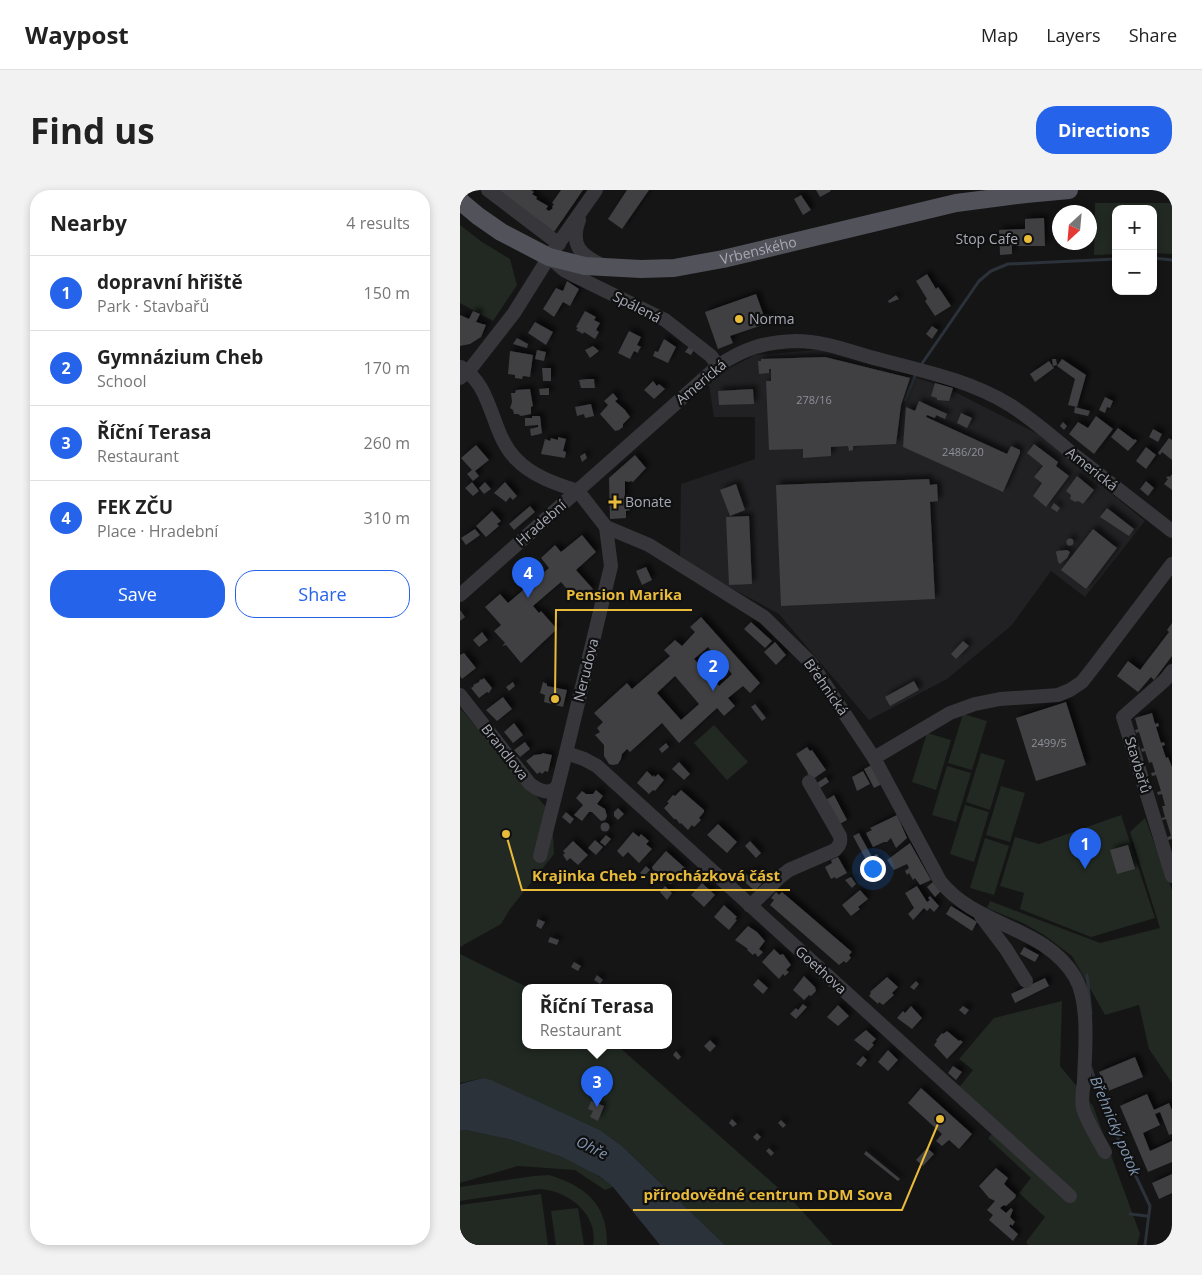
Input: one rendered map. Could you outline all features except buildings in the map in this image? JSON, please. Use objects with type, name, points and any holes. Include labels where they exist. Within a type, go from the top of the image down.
[{"type":"main road","name":"Vrbenského","points":[[460,201],[501,232],[554,251],[585,266],[641,269],[674,268],[723,260],[956,203],[1069,190]]},
{"type":"street","name":"Vrbenského","points":[[488,190],[554,251]]},
{"type":"street","points":[[596,190],[514,313],[463,372],[478,383],[499,431],[515,458],[526,468],[556,484],[578,492],[606,527]]},
{"type":"street","points":[[582,210],[575,233],[580,250],[587,258],[610,268]]},
{"type":"street","name":"Spálená","points":[[554,251],[564,270],[665,320],[711,356],[718,366]]},
{"type":"street","name":"Americká","points":[[578,492],[718,366],[734,354],[749,348],[798,341],[835,346],[959,381],[1010,405],[1172,531]]},
{"type":"street","name":"Hradební","points":[[460,595],[578,492]]},
{"type":"street","name":"Nerudova","points":[[540,856],[611,566],[606,527]]},
{"type":"street","name":"Břehnická","points":[[606,527],[649,545],[764,617],[811,663],[874,758],[940,881],[949,893],[979,914],[1030,937],[1047,947],[1075,977],[1084,1004],[1086,1031],[1083,1107],[1105,1152]]},
{"type":"street","points":[[874,758],[950,713],[984,702],[1058,695],[1070,690],[1082,682],[1172,564]]},
{"type":"street","name":"Stavbařů","points":[[1172,671],[1165,680],[1123,717],[1172,876]]},
{"type":"street","name":"Brandlova","points":[[460,695],[530,784],[536,789],[548,792],[558,787]]},
{"type":"street","name":"Goethova","points":[[566,753],[584,758],[597,766],[1070,1196]]},
{"type":"street","points":[[750,906],[780,876],[836,850],[839,846],[840,836],[810,782]]},
{"type":"street","name":"Břehnická","points":[[979,914],[1006,949],[1026,981]]},
{"type":"shaded area","points":[[1095,203],[1172,203],[1172,254],[1157,253],[1157,205],[1112,205],[1112,254],[1094,255],[1094,250],[1097,250],[1097,205]]},
{"type":"shaded area","points":[[460,225],[482,242],[510,259],[517,285],[493,321],[460,303]]},
{"type":"shaded area","points":[[828,349],[945,387],[1040,435],[1145,521],[1085,597],[1051,571],[1011,626],[947,679],[869,720],[779,614],[709,576],[680,556],[681,484],[755,459],[755,417],[714,417],[708,379],[755,355]]},
{"type":"shaded area","points":[[460,708],[552,814],[554,854],[510,909],[501,924],[460,947]]},
{"type":"shaded area","points":[[963,714],[987,721],[972,770],[948,763]]},
{"type":"shaded area","points":[[714,725],[748,762],[727,780],[694,743]]},
{"type":"shaded area","points":[[927,733],[951,740],[936,790],[912,782]]},
{"type":"shaded area","points":[[981,753],[1005,760],[990,810],[966,802]]},
{"type":"shaded area","points":[[947,766],[971,773],[956,822],[932,815]]},
{"type":"shaded area","points":[[1001,786],[1025,793],[1010,842],[986,835]]},
{"type":"shaded area","points":[[965,805],[989,812],[974,862],[950,854]]},
{"type":"shaded area","points":[[1121,815],[1155,918],[1091,937],[1020,909],[1024,893],[1000,886],[1015,837],[1039,844]]},
{"type":"shaded area","points":[[1145,818],[1172,890],[1172,1083],[1149,1049],[1139,1005],[1105,1015],[1072,956],[1044,935],[1023,923],[987,908],[990,901],[1100,943],[1160,928],[1130,832]]},
{"type":"shaded area","points":[[985,838],[1009,846],[994,895],[970,888]]},
{"type":"shaded area","points":[[460,954],[522,985],[522,1049],[621,1049],[792,1200],[833,1245],[725,1245],[622,1146],[600,1130],[483,1078],[460,1083]]},
{"type":"shaded area","points":[[1062,1001],[1060,1066],[1093,1106],[1140,1234],[1137,1245],[1028,1245],[1026,1242],[1045,1217],[1019,1193],[1031,1178],[988,1138],[998,1128],[958,1089],[973,1070],[959,1059],[994,1018]]},
{"type":"shaded area","points":[[460,1130],[524,1143],[562,1157],[597,1175],[613,1187],[605,1190],[575,1170],[518,1166],[460,1183]]},
{"type":"shaded area","points":[[549,1175],[573,1185],[592,1199],[599,1208],[603,1218],[607,1245],[593,1245],[594,1234],[586,1214],[570,1199],[550,1190],[539,1189],[460,1201],[460,1187]]},
{"type":"shaded area","points":[[541,1194],[548,1245],[460,1245],[460,1205]]},
{"type":"shaded area","points":[[578,1208],[584,1245],[556,1245],[551,1211]]},
{"type":"water","name":"Ohře","points":[[483,1078],[600,1130],[622,1146],[725,1245],[660,1245],[613,1187],[599,1176],[560,1156],[512,1140],[460,1130],[460,1084]]},
{"type":"waterway","points":[[1157,258],[1172,260]]},
{"type":"waterway","points":[[921,365],[979,281],[991,271],[1008,264],[1112,259]]},
{"type":"waterway","points":[[905,400],[916,373]]},
{"type":"waterway","name":"Břehnický potok","points":[[1087,975],[1091,1014]]},
{"type":"waterway","name":"Břehnický potok","points":[[1091,1068],[1105,1111],[1150,1206],[1145,1245]]},
{"type":"waterway","points":[[1130,1214],[1147,1216]]},
{"type":"place","name":"Stop Cafe","points":[[1028,239]]},
{"type":"place","name":"Norma","points":[[739,319]]},
{"type":"place","name":"Bonate","points":[[615,502]]},
{"type":"place","name":"FEK ZČU","points":[[528,598]]},
{"type":"place","name":"Gymnázium Cheb","points":[[713,691]]},
{"type":"place","name":"Pension Marika","points":[[555,699]]},
{"type":"place","name":"Krajinka Cheb - procházková část","points":[[506,834]]},
{"type":"place","name":"dopravní hřiště","points":[[1085,869]]},
{"type":"place","name":"Říční Terasa","points":[[597,1107]]},
{"type":"place","name":"přírodovědné centrum DDM Sova","points":[[940,1119]]}]
